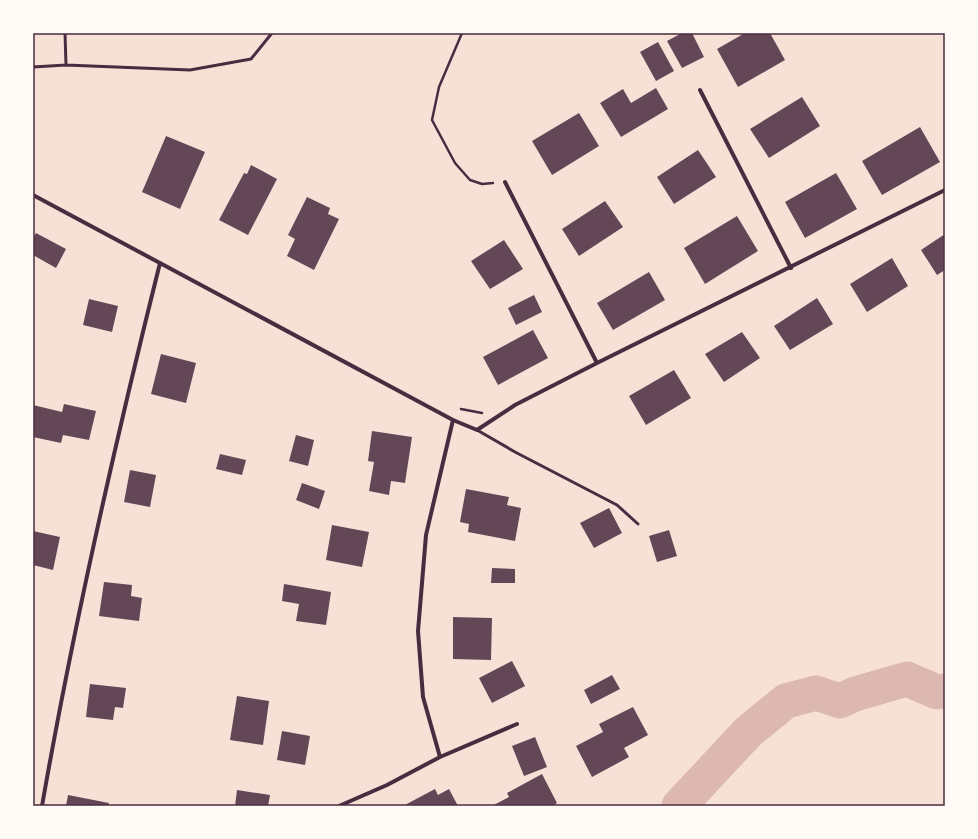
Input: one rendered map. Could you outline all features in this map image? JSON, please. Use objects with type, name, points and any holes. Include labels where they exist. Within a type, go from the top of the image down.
[{"type":"street","points":[[700,90],[791,268]]},
{"type":"street","points":[[506,182],[596,363]]},
{"type":"street","points":[[33,194],[234,304],[453,420],[477,430],[515,405],[596,363],[791,268],[945,190]]},
{"type":"street","points":[[42,806],[71,646],[100,513],[160,263]]},
{"type":"street","points":[[440,757],[423,697],[418,631],[426,535],[453,420]]},
{"type":"street","points":[[339,806],[387,785],[440,757],[517,724]]},
{"type":"lane","points":[[65,33],[66,65]]},
{"type":"lane","points":[[33,67],[66,65],[190,70],[251,59],[272,33]]},
{"type":"lane","points":[[477,430],[515,452],[617,505],[638,524]]},
{"type":"path","points":[[462,33],[439,87],[432,120],[456,163],[470,180],[482,184],[506,182]]},
{"type":"building","points":[[682,33],[692,33],[704,57],[682,68],[667,41]]},
{"type":"building","points":[[745,33],[770,33],[785,60],[738,87],[717,49]]},
{"type":"building","points":[[658,42],[674,71],[656,81],[640,52]]},
{"type":"building","points":[[656,88],[668,109],[621,137],[600,103],[623,89],[631,103]]},
{"type":"building","points":[[802,97],[820,126],[769,158],[750,129]]},
{"type":"building","points":[[579,113],[599,146],[552,175],[532,141]]},
{"type":"building","points":[[920,127],[940,162],[882,195],[862,161]]},
{"type":"building","points":[[166,136],[205,152],[180,209],[142,192]]},
{"type":"building","points":[[698,150],[716,177],[674,204],[657,177]]},
{"type":"building","points":[[251,165],[277,179],[248,235],[219,220],[244,173],[247,174]]},
{"type":"building","points":[[836,173],[857,209],[805,238],[785,202]]},
{"type":"building","points":[[307,197],[330,208],[328,214],[339,219],[314,270],[287,256],[295,239],[288,235]]},
{"type":"building","points":[[605,201],[623,227],[579,256],[562,229]]},
{"type":"building","points":[[737,216],[758,251],[705,284],[684,248]]},
{"type":"building","points":[[36,233],[66,249],[56,268],[33,255],[33,238]]},
{"type":"building","points":[[945,234],[945,270],[937,275],[921,250]]},
{"type":"building","points":[[504,240],[523,269],[490,289],[471,261]]},
{"type":"building","points":[[892,258],[908,286],[867,312],[850,284]]},
{"type":"building","points":[[649,272],[665,300],[613,330],[597,303]]},
{"type":"building","points":[[534,295],[542,312],[516,325],[508,308]]},
{"type":"building","points":[[817,298],[833,324],[790,350],[774,326]]},
{"type":"building","points":[[89,299],[118,306],[112,332],[83,325]]},
{"type":"building","points":[[533,330],[548,358],[498,385],[483,357]]},
{"type":"building","points":[[742,332],[760,358],[724,382],[705,354]]},
{"type":"building","points":[[161,354],[196,363],[186,403],[151,394]]},
{"type":"building","points":[[674,370],[691,398],[646,425],[629,396]]},
{"type":"building","points":[[64,404],[96,411],[89,440],[63,435],[61,443],[33,437],[33,405],[62,412]]},
{"type":"building","points":[[372,431],[412,437],[405,483],[391,481],[389,495],[369,491],[374,462],[368,461]]},
{"type":"building","points":[[296,435],[314,440],[308,466],[289,461]]},
{"type":"building","points":[[220,454],[246,460],[242,475],[216,469]]},
{"type":"building","points":[[130,470],[156,475],[150,507],[124,502]]},
{"type":"building","points":[[302,483],[325,491],[319,509],[296,500]]},
{"type":"building","points":[[466,489],[509,497],[507,505],[521,508],[515,541],[468,532],[469,524],[460,522]]},
{"type":"building","points":[[609,508],[622,533],[594,548],[580,523]]},
{"type":"building","points":[[332,525],[369,532],[362,567],[326,560]]},
{"type":"building","points":[[669,530],[677,556],[657,562],[649,536]]},
{"type":"building","points":[[33,531],[60,537],[53,570],[33,565]]},
{"type":"building","points":[[492,568],[515,569],[515,583],[491,583]]},
{"type":"building","points":[[104,582],[132,585],[131,596],[142,598],[139,621],[99,616]]},
{"type":"building","points":[[284,584],[331,592],[326,625],[296,621],[299,604],[282,601]]},
{"type":"building","points":[[453,617],[492,618],[491,660],[453,659]]},
{"type":"building","points":[[512,661],[525,686],[492,703],[479,678]]},
{"type":"building","points":[[612,675],[620,689],[591,704],[584,690]]},
{"type":"building","points":[[90,684],[126,688],[123,708],[115,707],[113,720],[86,717]]},
{"type":"building","points":[[237,696],[269,701],[263,745],[230,740]]},
{"type":"building","points":[[633,707],[648,735],[624,748],[629,757],[592,777],[576,746],[603,732],[599,724]]},
{"type":"building","points":[[282,731],[310,736],[305,765],[277,760]]},
{"type":"building","points":[[535,737],[547,767],[524,776],[512,746]]},
{"type":"building","points":[[542,774],[557,803],[552,806],[492,806],[509,797],[507,793]]},
{"type":"building","points":[[435,789],[438,795],[449,789],[458,806],[403,806]]},
{"type":"building","points":[[237,790],[270,795],[268,806],[235,806]]},
{"type":"building","points":[[68,795],[109,803],[108,806],[66,806]]},
{"type":"waterway","points":[[679,806],[748,732],[786,701],[816,693],[840,701],[855,694],[907,679],[937,692],[945,691]]}]
